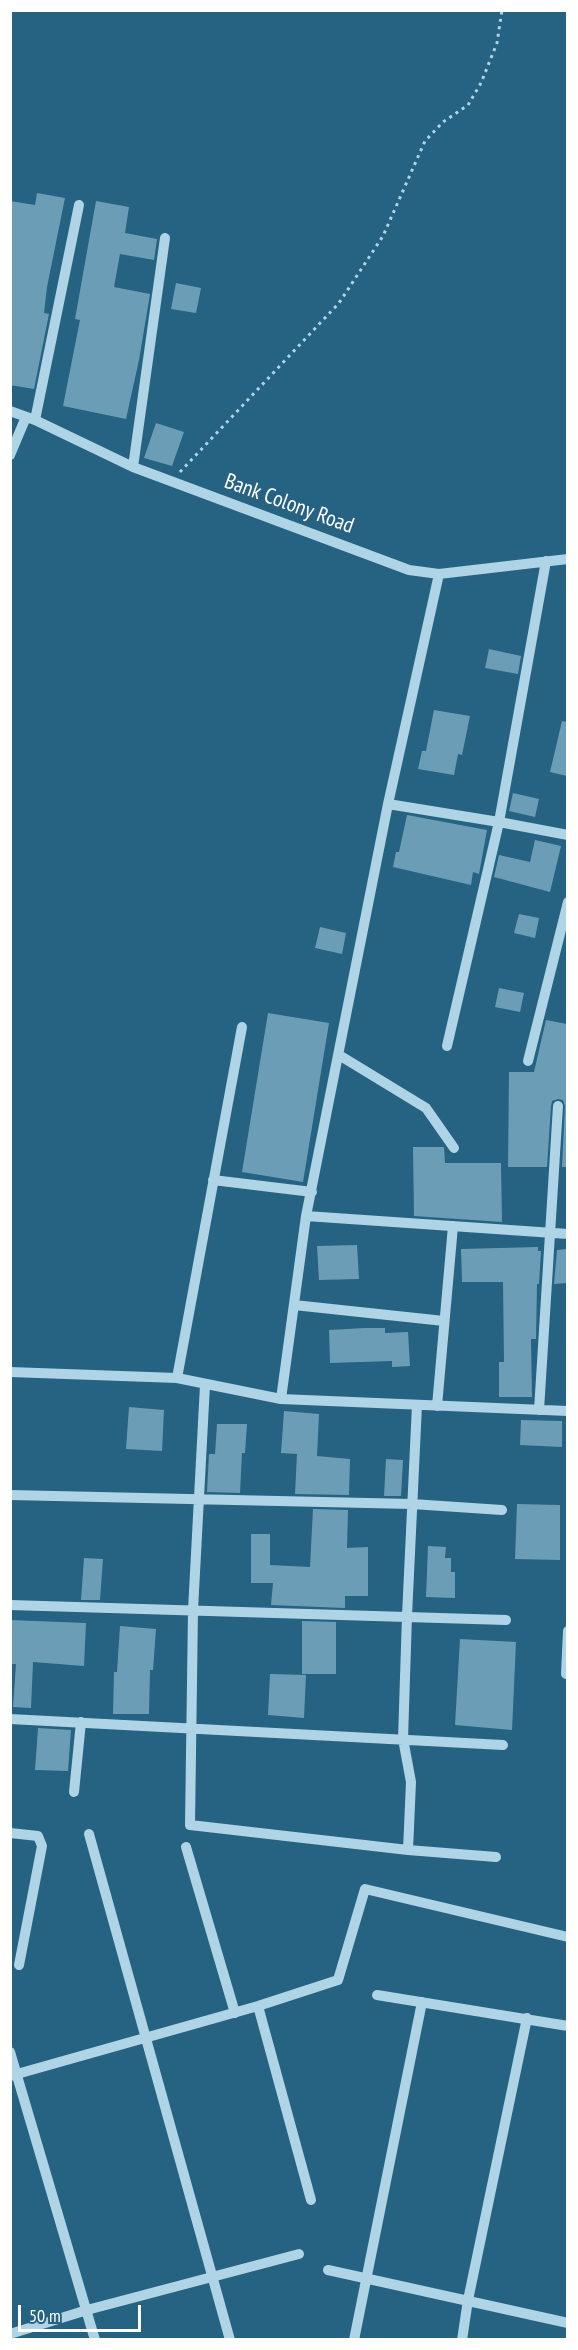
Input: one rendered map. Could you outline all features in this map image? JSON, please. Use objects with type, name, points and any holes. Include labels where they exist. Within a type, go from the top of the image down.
[{"type":"street","points":[[10,455],[31,419],[79,205]]},
{"type":"street","points":[[133,467],[165,238]]},
{"type":"street","name":"Bank Colony Road","points":[[10,411],[133,467],[409,570],[439,574],[567,559]]},
{"type":"street","points":[[447,1046],[499,822],[546,561]]},
{"type":"street","points":[[281,1399],[306,1216],[388,804],[439,574]]},
{"type":"street","points":[[388,804],[499,822],[567,836]]},
{"type":"street","points":[[528,1060],[567,902]]},
{"type":"street","points":[[177,1378],[242,1027]]},
{"type":"street","points":[[339,1055],[426,1108],[454,1148]]},
{"type":"street","points":[[539,1410],[558,1106]]},
{"type":"street","points":[[213,1180],[312,1192]]},
{"type":"street","points":[[306,1216],[567,1234]]},
{"type":"street","points":[[437,1406],[453,1226]]},
{"type":"street","points":[[294,1305],[444,1321]]},
{"type":"street","points":[[10,1372],[177,1378],[281,1399],[567,1412]]},
{"type":"street","points":[[205,1385],[193,1610],[190,1824],[408,1850],[496,1857]]},
{"type":"street","points":[[408,1850],[411,1782],[403,1739],[406,1616],[417,1405]]},
{"type":"street","points":[[10,1495],[412,1504],[502,1510]]},
{"type":"street","points":[[10,1605],[506,1620]]},
{"type":"street","points":[[566,1674],[567,1631]]},
{"type":"street","points":[[10,1719],[503,1745]]},
{"type":"street","points":[[74,1792],[81,1722]]},
{"type":"street","points":[[10,1833],[38,1836],[42,1846],[19,1965]]},
{"type":"street","points":[[89,1834],[230,2340]]},
{"type":"street","points":[[186,1847],[235,2013]]},
{"type":"street","points":[[14,2076],[235,2013],[338,1980],[365,1889],[567,1937]]},
{"type":"street","points":[[377,1995],[567,2026]]},
{"type":"street","points":[[354,2340],[422,2002]]},
{"type":"street","points":[[258,2006],[311,2200]]},
{"type":"street","points":[[462,2340],[468,2300],[527,2018]]},
{"type":"street","points":[[10,2052],[14,2076],[95,2340]]},
{"type":"street","points":[[10,2334],[87,2310],[299,2254]]},
{"type":"street","points":[[328,2270],[567,2323]]},
{"type":"path","points":[[171,482],[339,303],[383,236],[425,141],[443,122],[468,105],[481,83],[497,43],[502,10]]},
{"type":"building","points":[[37,193],[65,198],[47,287],[44,313],[49,314],[34,389],[10,385],[10,201],[35,205]]},
{"type":"building","points":[[96,201],[129,207],[125,233],[157,239],[154,260],[120,254],[114,287],[150,294],[126,419],[63,406],[80,320],[75,319]]},
{"type":"building","points":[[176,283],[201,288],[196,313],[171,309]]},
{"type":"building","points":[[156,423],[184,432],[172,466],[144,458]]},
{"type":"building","points":[[489,649],[521,656],[518,674],[485,668]]},
{"type":"building","points":[[434,710],[470,716],[462,755],[458,754],[454,775],[418,769],[422,751],[426,751]]},
{"type":"building","points":[[562,721],[567,722],[567,776],[550,772]]},
{"type":"building","points":[[513,793],[539,799],[535,817],[509,811]]},
{"type":"building","points":[[407,815],[487,830],[479,874],[473,872],[471,885],[393,867],[396,852],[399,852]]},
{"type":"building","points":[[535,840],[561,846],[550,892],[494,877],[499,855],[530,862]]},
{"type":"building","points":[[519,914],[539,918],[535,938],[514,933]]},
{"type":"building","points":[[320,927],[346,933],[342,954],[315,948]]},
{"type":"building","points":[[499,988],[524,993],[520,1012],[495,1007]]},
{"type":"building","points":[[268,1013],[329,1023],[303,1182],[242,1172]]},
{"type":"building","points":[[546,1020],[567,1024],[567,1167],[562,1167],[565,1106],[563,1100],[558,1099],[552,1101],[551,1106],[547,1167],[508,1167],[509,1072],[534,1072]]},
{"type":"building","points":[[413,1147],[444,1147],[445,1163],[501,1163],[502,1222],[414,1216]]},
{"type":"building","points":[[357,1245],[359,1279],[319,1280],[317,1246]]},
{"type":"building","points":[[538,1247],[538,1251],[541,1251],[539,1284],[537,1284],[536,1339],[531,1339],[532,1397],[499,1397],[499,1362],[504,1362],[503,1282],[462,1282],[461,1249]]},
{"type":"building","points":[[567,1249],[567,1283],[554,1284],[557,1250]]},
{"type":"building","points":[[385,1328],[385,1333],[408,1332],[410,1366],[392,1367],[392,1361],[330,1363],[329,1330]]},
{"type":"building","points":[[129,1407],[164,1410],[162,1451],[126,1449]]},
{"type":"building","points":[[284,1411],[319,1414],[317,1456],[350,1459],[349,1495],[295,1494],[297,1454],[281,1453]]},
{"type":"building","points":[[521,1420],[562,1421],[562,1447],[520,1445]]},
{"type":"building","points":[[217,1424],[247,1424],[245,1453],[242,1453],[240,1493],[207,1492],[209,1454],[215,1454]]},
{"type":"building","points":[[386,1459],[403,1460],[401,1496],[384,1496]]},
{"type":"building","points":[[517,1504],[560,1505],[560,1560],[515,1559]]},
{"type":"building","points":[[313,1509],[348,1510],[347,1548],[368,1547],[368,1596],[345,1596],[345,1608],[271,1605],[273,1583],[251,1583],[251,1534],[270,1534],[270,1565],[310,1567]]},
{"type":"building","points":[[428,1546],[446,1547],[445,1558],[451,1558],[451,1572],[455,1572],[455,1598],[426,1597]]},
{"type":"building","points":[[84,1558],[103,1559],[100,1600],[81,1600]]},
{"type":"building","points":[[10,1620],[86,1623],[84,1666],[33,1662],[31,1708],[13,1707],[16,1664],[10,1664]]},
{"type":"building","points":[[302,1621],[336,1622],[336,1674],[302,1674]]},
{"type":"building","points":[[120,1626],[156,1629],[153,1670],[150,1670],[149,1714],[113,1714],[114,1672],[117,1672]]},
{"type":"building","points":[[460,1639],[516,1642],[512,1730],[455,1725]]},
{"type":"building","points":[[270,1674],[306,1675],[304,1718],[268,1715]]},
{"type":"building","points":[[38,1728],[71,1730],[68,1771],[35,1770]]}]
